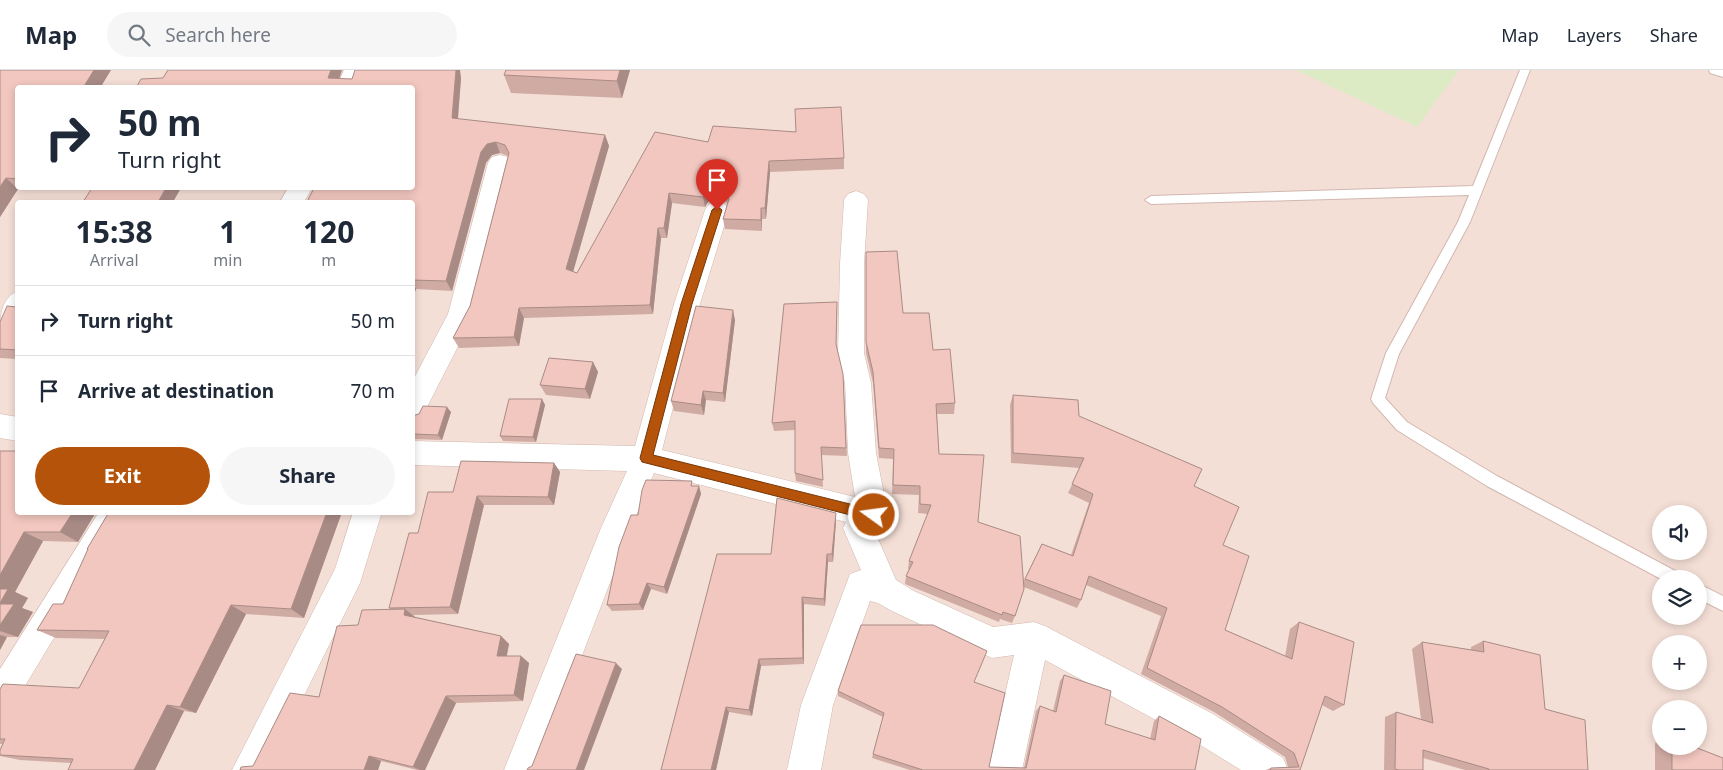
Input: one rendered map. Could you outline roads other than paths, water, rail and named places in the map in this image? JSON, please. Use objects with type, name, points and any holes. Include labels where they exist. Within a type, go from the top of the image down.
[{"type":"street","points":[[349,85],[355,70]]},
{"type":"street","points":[[415,403],[461,315],[500,163]]},
{"type":"street","points":[[856,200],[852,264],[851,353],[858,383],[862,453],[874,515]]},
{"type":"street","points":[[521,770],[616,528],[646,458],[687,304],[717,210]]},
{"type":"street","points":[[0,327],[15,306]]},
{"type":"street","points":[[0,426],[15,428]]},
{"type":"street","points":[[415,453],[646,458],[874,515]]},
{"type":"street","points":[[0,698],[114,515]]},
{"type":"street","points":[[249,770],[349,573],[367,515]]},
{"type":"street","points":[[874,515],[858,528],[886,590]]},
{"type":"street","points":[[804,770],[817,705],[861,584],[886,590],[902,601],[992,642],[1034,637],[1201,726],[1271,770]]},
{"type":"street","points":[[1005,770],[1034,637]]},
{"type":"lane","points":[[1525,70],[1464,222],[1393,353],[1378,399],[1402,426],[1492,481],[1659,570]]},
{"type":"lane","points":[[1714,70],[1723,73]]},
{"type":"lane","points":[[1151,200],[1478,190]]},
{"type":"lane","points":[[1707,595],[1723,604]]}]
